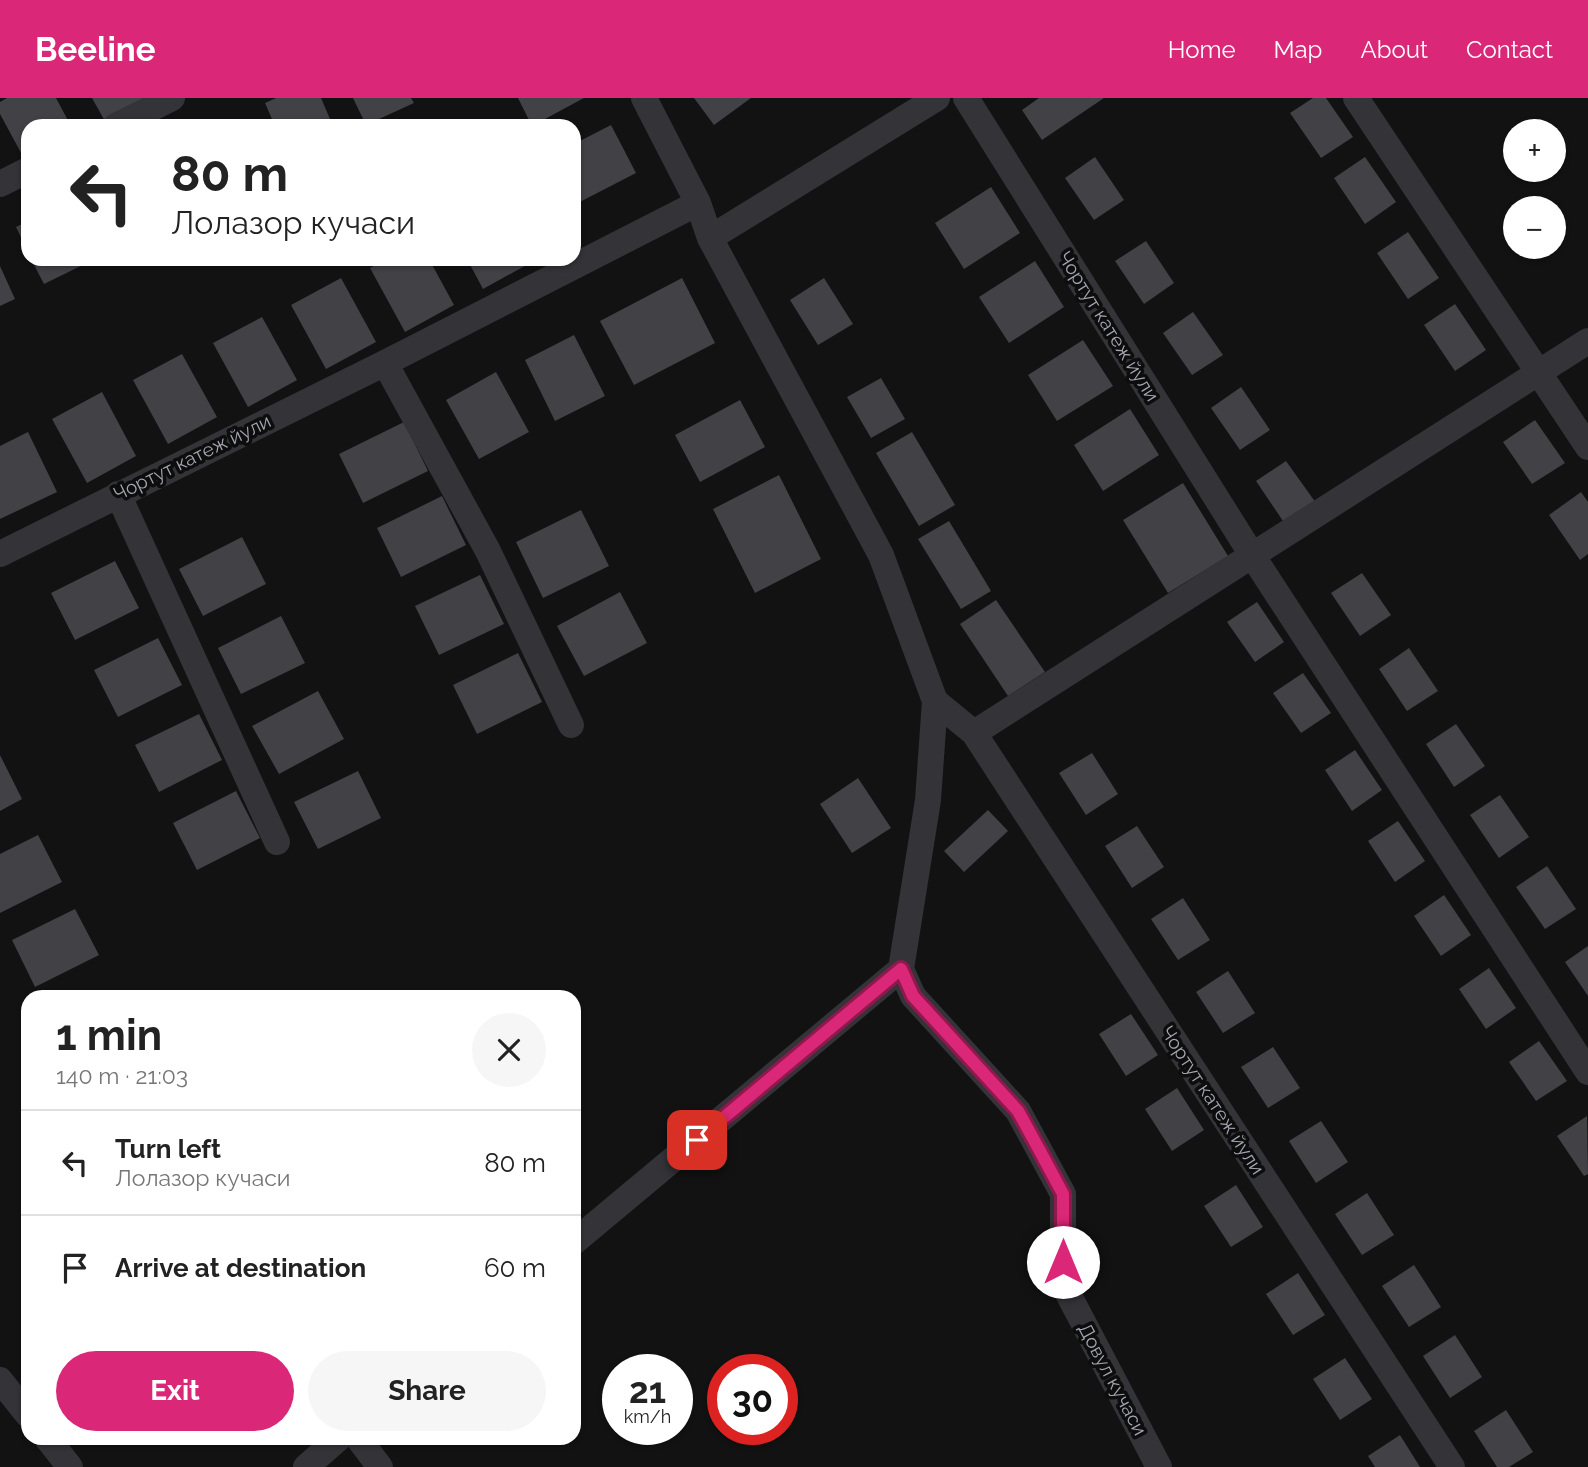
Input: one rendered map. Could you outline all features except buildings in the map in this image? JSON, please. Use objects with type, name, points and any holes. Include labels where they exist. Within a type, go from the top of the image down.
[{"type":"street","points":[[130,119],[172,98]]},
{"type":"street","points":[[581,1236],[901,969],[928,800],[935,701],[881,555],[710,238],[698,203],[644,98]]},
{"type":"street","points":[[710,238],[937,98]]},
{"type":"street","name":"Чортут катеж йули","points":[[966,98],[1252,555],[1588,1072]]},
{"type":"street","points":[[1356,98],[1588,447]]},
{"type":"street","points":[[0,184],[21,174]]},
{"type":"street","name":"Чортут катеж йули","points":[[581,263],[698,203]]},
{"type":"street","name":"Чортут катеж йули","points":[[0,554],[575,266]]},
{"type":"street","points":[[974,733],[1588,341]]},
{"type":"street","points":[[385,363],[488,551],[571,726]]},
{"type":"street","points":[[118,494],[277,842]]},
{"type":"street","name":"Чортут катеж йули","points":[[935,701],[974,733],[1452,1467]]},
{"type":"street","name":"Довул кучаси","points":[[901,969],[913,996],[1018,1111],[1063,1194],[1063,1284],[1159,1467]]},
{"type":"street","points":[[0,1380],[21,1406]]},
{"type":"street","points":[[53,1445],[70,1467]]},
{"type":"street","points":[[306,1467],[331,1445]]},
{"type":"street","points":[[363,1445],[380,1467]]},
{"type":"route","points":[[697,1140],[901,969],[913,996],[1018,1111],[1063,1194],[1063,1262]]}]
